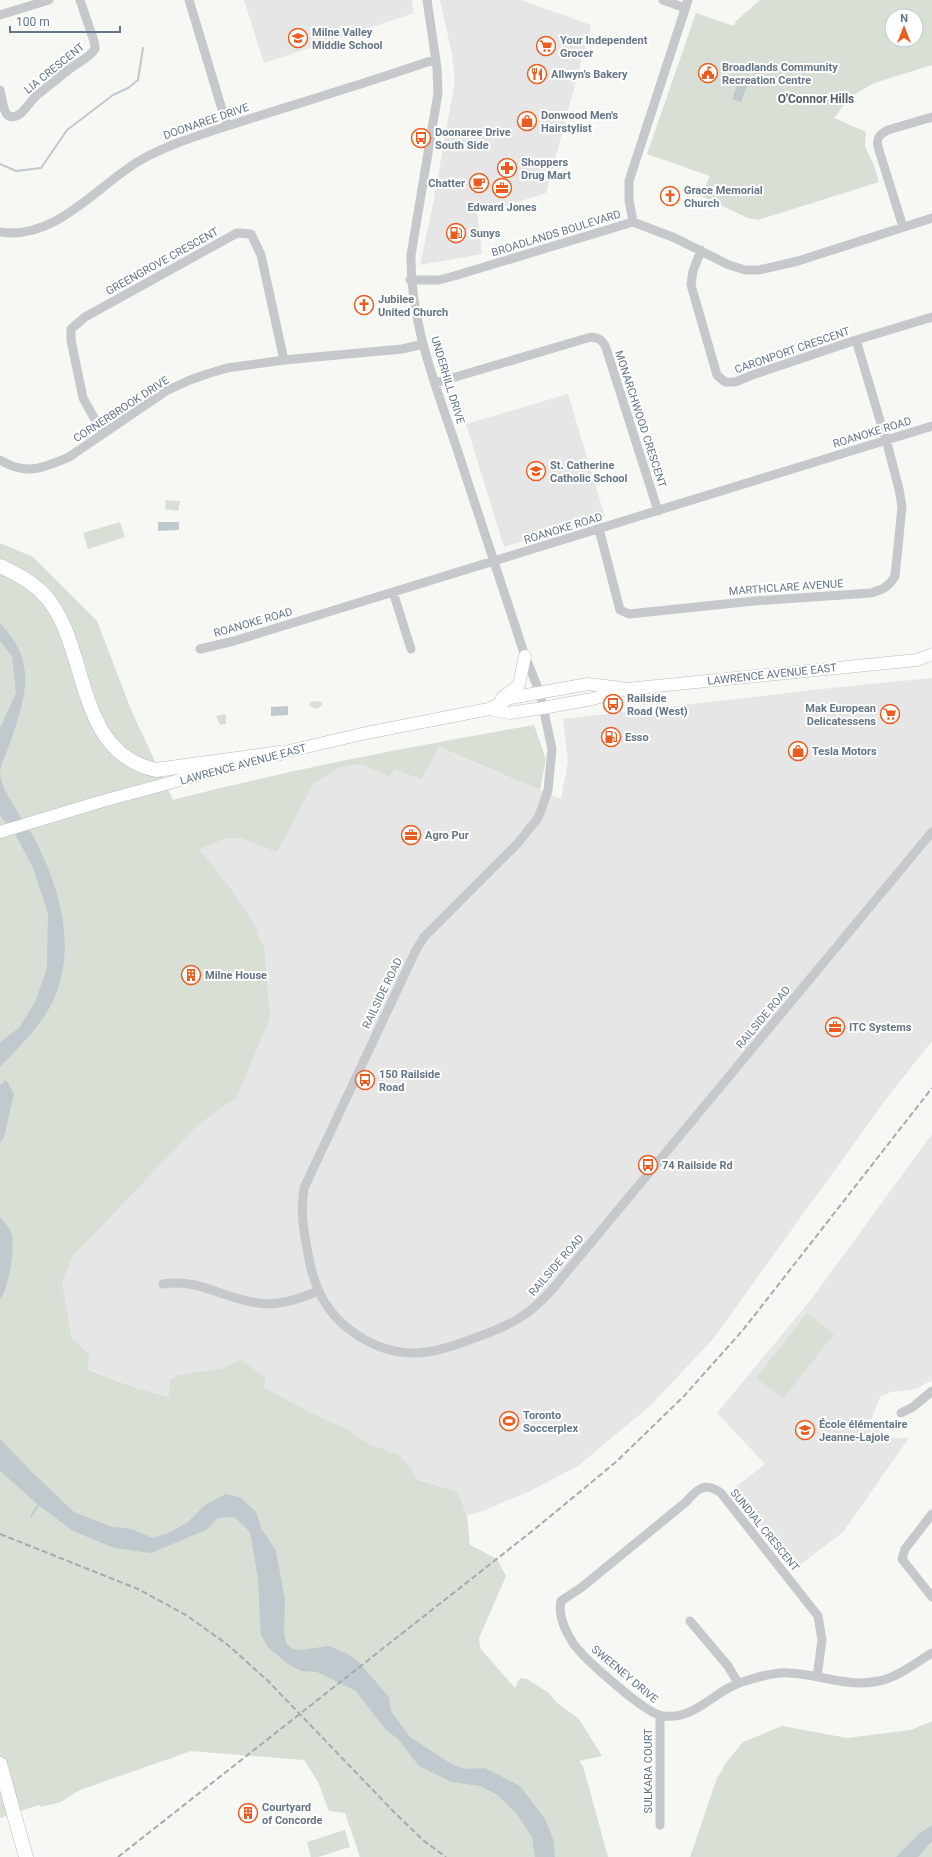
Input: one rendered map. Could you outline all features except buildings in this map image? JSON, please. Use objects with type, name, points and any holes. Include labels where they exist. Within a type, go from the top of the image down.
[{"type":"highway","points":[[0,566],[15,572],[51,602],[62,623],[96,722],[109,742],[124,757],[146,768],[156,770],[280,753]]},
{"type":"highway","points":[[0,1764],[26,1857]]},
{"type":"main road","name":"LAWRENCE AVENUE EAST","points":[[489,709],[509,713],[592,699],[627,689],[917,660],[932,654]]},
{"type":"main road","points":[[489,709],[520,685],[525,656]]},
{"type":"main road","name":"LAWRENCE AVENUE EAST","points":[[917,660],[932,663]]},
{"type":"main road","name":"LAWRENCE AVENUE EAST","points":[[0,832],[50,816],[280,753],[366,733],[489,709],[510,698],[588,684],[627,689]]},
{"type":"street","points":[[0,15],[49,0]]},
{"type":"street","name":"LIA CRESCENT","points":[[0,90],[6,113],[10,116],[16,116],[22,112],[41,92],[72,67],[91,55],[95,49],[94,41],[80,0]]},
{"type":"street","points":[[190,0],[227,126]]},
{"type":"street","name":"UNDERHILL DRIVE","points":[[427,0],[436,59],[438,93],[411,255],[410,280],[415,312],[435,383],[525,656],[540,693],[543,708]]},
{"type":"street","points":[[633,222],[629,200],[628,181],[658,95],[686,4],[663,0]]},
{"type":"street","name":"DOONAREE DRIVE","points":[[0,232],[11,234],[39,228],[72,212],[134,164],[149,155],[179,142],[436,59]]},
{"type":"street","points":[[903,227],[878,148],[877,139],[882,133],[888,130],[932,117]]},
{"type":"street","name":"BROADLANDS BOULEVARD","points":[[410,280],[439,280],[633,222],[654,228],[739,269],[759,270],[798,261],[932,218]]},
{"type":"street","name":"GREENGROVE CRESCENT","points":[[103,434],[82,398],[71,340],[71,329],[85,317],[237,233],[251,234],[258,248],[284,360]]},
{"type":"street","name":"CARONPORT CRESCENT","points":[[700,250],[693,271],[691,285],[717,375],[725,382],[734,382],[856,340],[932,317]]},
{"type":"street","name":"MONARCHWOOD CRESCENT","points":[[435,383],[590,337],[599,338],[604,342],[658,511]]},
{"type":"street","points":[[856,340],[885,440]]},
{"type":"street","name":"CORNERBROOK DRIVE","points":[[0,460],[26,470],[39,469],[69,457],[166,391],[190,380],[218,370],[284,360],[402,349],[423,344]]},
{"type":"street","name":"ROANOKE ROAD","points":[[200,648],[223,644],[932,426]]},
{"type":"street","name":"MARTHCLARE AVENUE","points":[[599,529],[617,601],[620,610],[624,613],[635,614],[656,610],[871,593],[879,591],[891,583],[895,576],[902,508],[897,482],[885,440]]},
{"type":"street","points":[[393,592],[411,649]]},
{"type":"street","name":"RAILSIDE ROAD","points":[[543,708],[552,759],[546,797],[538,818],[518,843],[424,937],[416,950],[387,1010],[304,1188],[301,1202],[305,1237],[318,1291],[337,1318],[348,1329],[376,1345],[403,1352],[416,1353],[447,1348],[500,1330],[530,1313],[555,1286],[932,832]]},
{"type":"street","points":[[163,1284],[173,1282],[190,1283],[247,1300],[266,1304],[288,1302],[318,1291]]},
{"type":"street","points":[[900,1413],[913,1407],[932,1391]]},
{"type":"street","name":"SUNDIAL CRESCENT","points":[[561,1601],[582,1587],[686,1502],[700,1488],[707,1487],[715,1489],[721,1493],[818,1616],[822,1640],[818,1677]]},
{"type":"street","points":[[932,1514],[905,1549],[902,1559],[932,1597]]},
{"type":"street","name":"SWEENEY DRIVE","points":[[561,1601],[560,1613],[567,1633],[573,1644],[583,1656],[636,1702],[660,1716],[675,1716],[697,1710],[723,1690],[738,1682],[775,1674],[789,1673],[855,1684],[880,1681],[893,1676],[932,1653]]},
{"type":"street","points":[[690,1621],[728,1666],[738,1682]]},
{"type":"street","name":"SULKARA COURT","points":[[660,1716],[660,1825]]},
{"type":"shaded area","name":"Milne Valley Middle School","points":[[244,0],[412,0],[414,13],[264,63]]},
{"type":"shaded area","points":[[440,0],[521,0],[591,25],[546,193],[486,212],[477,212],[482,254],[420,265],[433,204],[455,81],[452,54]]},
{"type":"shaded area","points":[[760,0],[932,0],[932,65],[874,83],[850,97],[834,118],[866,132],[865,147],[873,163],[879,182],[758,220],[748,218],[701,196],[710,176],[647,154],[696,13],[734,26],[736,21]]},
{"type":"shaded area","points":[[740,77],[749,80],[741,102],[732,99]]},
{"type":"shaded area","name":"St. Catherine Catholic School","points":[[568,394],[605,517],[504,547],[466,424]]},
{"type":"shaded area","points":[[166,500],[180,501],[178,511],[165,509]]},
{"type":"shaded area","points":[[120,522],[125,537],[88,549],[83,533]]},
{"type":"shaded area","points":[[158,522],[179,522],[179,530],[158,531]]},
{"type":"shaded area","points":[[0,543],[33,557],[97,621],[132,712],[173,800],[263,778],[353,759],[534,725],[546,759],[540,790],[439,747],[421,779],[395,770],[388,777],[362,764],[341,767],[314,783],[277,852],[240,838],[226,838],[198,850],[211,863],[256,927],[264,947],[270,1018],[236,1098],[198,1125],[72,1257],[62,1283],[72,1339],[89,1354],[87,1369],[136,1388],[169,1397],[170,1380],[179,1375],[221,1369],[240,1360],[266,1378],[264,1388],[313,1414],[348,1430],[369,1444],[400,1456],[413,1472],[416,1479],[458,1492],[467,1516],[470,1545],[497,1559],[506,1576],[479,1638],[480,1648],[515,1688],[520,1678],[527,1679],[549,1693],[556,1702],[579,1719],[602,1756],[579,1761],[583,1766],[608,1857],[360,1857],[345,1813],[329,1811],[318,1782],[304,1760],[191,1751],[80,1790],[61,1802],[41,1807],[39,1805],[0,1818]]},
{"type":"shaded area","points":[[0,623],[12,638],[20,652],[24,666],[25,680],[21,710],[0,772],[0,728],[16,693],[12,656],[0,641]]},
{"type":"shaded area","points":[[932,678],[932,1041],[886,1099],[713,1339],[651,1405],[578,1466],[530,1491],[483,1511],[467,1516],[458,1492],[136,1388],[77,1364],[59,1270],[198,1125],[236,1098],[204,865],[197,850],[226,838],[240,838],[277,852],[314,783],[341,767],[362,764],[388,777],[395,770],[421,779],[438,747],[561,799],[568,762],[563,719],[831,688]]},
{"type":"shaded area","points":[[319,701],[322,705],[317,709],[309,706],[311,702]]},
{"type":"shaded area","points":[[288,706],[288,715],[271,716],[271,707]]},
{"type":"shaded area","points":[[226,715],[226,724],[220,725],[216,716]]},
{"type":"shaded area","points":[[0,772],[1,779],[8,796],[35,839],[52,878],[61,913],[65,948],[59,984],[53,1001],[29,1036],[0,1067],[0,1042],[19,1028],[35,1002],[47,968],[48,913],[33,868],[12,828],[2,819],[0,814]]},
{"type":"shaded area","points":[[6,1080],[14,1094],[4,1137],[0,1143],[0,1085]]},
{"type":"shaded area","points":[[932,1134],[932,1380],[916,1389],[891,1392],[880,1397],[870,1422],[886,1438],[909,1438],[843,1532],[793,1570],[732,1490],[765,1464],[717,1413],[813,1297]]},
{"type":"shaded area","points":[[0,1217],[10,1230],[13,1247],[9,1277],[0,1299]]},
{"type":"shaded area","points":[[807,1313],[834,1334],[783,1399],[756,1378]]},
{"type":"shaded area","points":[[0,1439],[74,1512],[112,1527],[132,1529],[152,1538],[169,1533],[188,1522],[205,1505],[226,1494],[241,1498],[256,1512],[261,1528],[276,1551],[285,1600],[284,1632],[286,1643],[292,1649],[302,1650],[328,1646],[346,1653],[357,1660],[389,1697],[391,1711],[410,1737],[453,1765],[467,1769],[485,1768],[520,1786],[545,1819],[553,1839],[555,1857],[535,1857],[532,1837],[517,1814],[496,1794],[480,1786],[452,1782],[419,1766],[398,1739],[385,1729],[356,1691],[317,1672],[301,1671],[288,1664],[268,1647],[261,1635],[258,1579],[250,1532],[235,1517],[218,1518],[206,1530],[151,1553],[114,1548],[73,1531],[36,1503],[0,1471]]},
{"type":"shaded area","points":[[932,1721],[932,1857],[690,1857],[717,1778],[724,1765],[743,1742],[782,1726],[847,1738],[911,1730]]},
{"type":"shaded area","points":[[932,1825],[932,1841],[918,1857],[896,1857],[920,1833]]},
{"type":"shaded area","points":[[345,1830],[350,1847],[318,1857],[311,1857],[307,1842]]},
{"type":"waterway","points":[[0,164],[16,171],[41,168],[67,130],[113,95],[128,88],[138,80],[143,48]]},
{"type":"waterway","points":[[31,1516],[39,1504]]},
{"type":"railway","points":[[118,1857],[536,1528],[616,1462],[684,1396],[743,1330],[932,1088]]},
{"type":"railway","points":[[0,1534],[138,1589],[186,1615],[228,1645],[268,1681],[395,1813],[424,1841],[446,1857]]},
{"type":"place","name":"Milne Valley Middle School","points":[[298,38]]},
{"type":"place","name":"Your Independent Grocer","points":[[546,46]]},
{"type":"place","name":"Broadlands Community Recreation Centre","points":[[708,73]]},
{"type":"place","name":"Allwyn’s Bakery","points":[[537,74]]},
{"type":"place","name":"Donwood Men's Hairstylist","points":[[527,121]]},
{"type":"place","name":"Doonaree Drive South Side","points":[[421,138]]},
{"type":"place","name":"Shoppers Drug Mart","points":[[507,168]]},
{"type":"place","name":"Chatter","points":[[479,183]]},
{"type":"place","name":"Edward Jones","points":[[502,188]]},
{"type":"place","name":"Grace Memorial Church","points":[[670,196]]},
{"type":"place","name":"Sunys","points":[[456,233]]},
{"type":"place","name":"Jubilee United Church","points":[[364,305]]},
{"type":"place","name":"St. Catherine Catholic School","points":[[536,471]]},
{"type":"place","name":"Railside Road (West)","points":[[613,704]]},
{"type":"place","name":"Mak European Delicatessens","points":[[890,714]]},
{"type":"place","name":"Esso","points":[[611,737]]},
{"type":"place","name":"Tesla Motors","points":[[798,751]]},
{"type":"place","name":"Agro Pur","points":[[411,835]]},
{"type":"place","name":"Milne House","points":[[191,975]]},
{"type":"place","name":"ITC Systems","points":[[835,1027]]},
{"type":"place","name":"150 Railside Road","points":[[365,1080]]},
{"type":"place","name":"74 Railside Rd","points":[[648,1165]]},
{"type":"place","name":"Toronto Soccerplex","points":[[509,1421]]},
{"type":"place","name":"École élémentaire Jeanne-Lajoie","points":[[805,1430]]},
{"type":"place","name":"Courtyard of Concorde","points":[[248,1813]]},
{"type":"district","name":"O'Connor Hills","points":[[816,99]]}]
